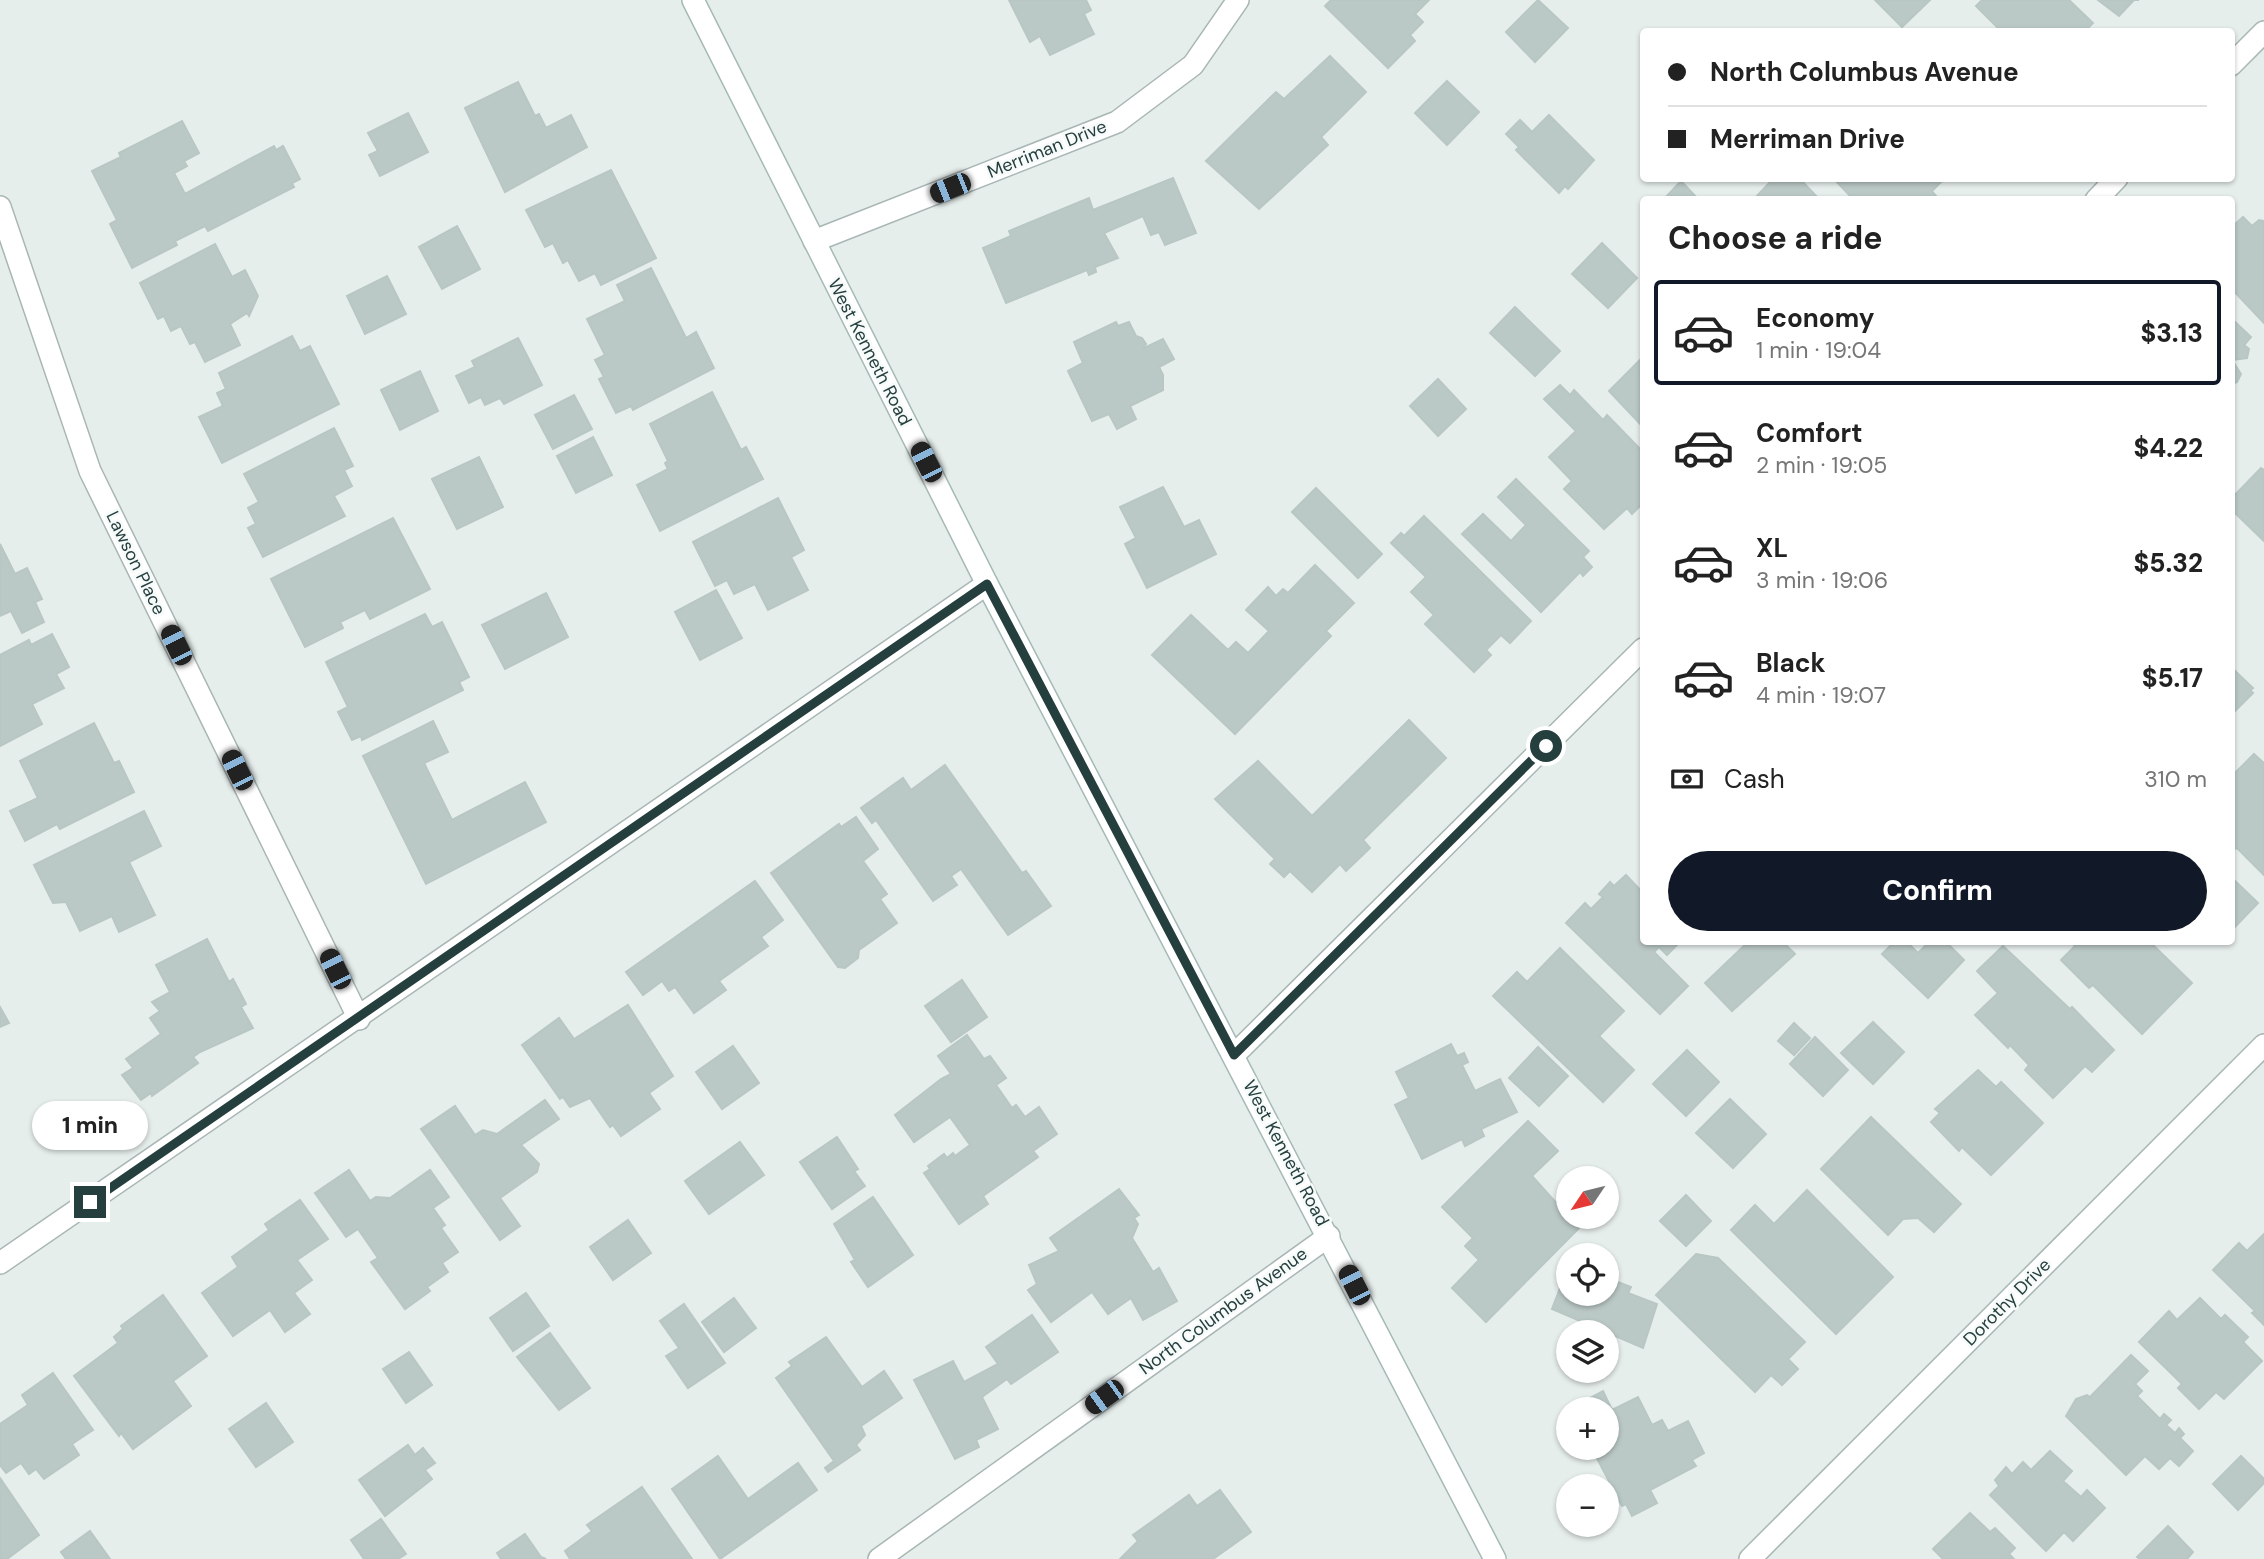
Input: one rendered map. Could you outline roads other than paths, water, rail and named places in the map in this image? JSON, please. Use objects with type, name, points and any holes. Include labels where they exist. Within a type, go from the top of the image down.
[{"type":"street","name":"West Kenneth Road","points":[[693,0],[987,584],[1495,1559]]},
{"type":"street","name":"Merriman Drive","points":[[814,241],[1117,121],[1193,65],[1238,0]]},
{"type":"street","points":[[2235,61],[2264,32]]},
{"type":"street","points":[[2100,196],[2113,182]]},
{"type":"street","name":"Lawson Place","points":[[0,207],[90,471],[359,1019]]},
{"type":"street","points":[[0,1264],[987,584]]},
{"type":"street","points":[[1234,1055],[1640,652]]},
{"type":"street","name":"Dorothy Drive","points":[[1750,1559],[2264,1045]]},
{"type":"street","name":"North Columbus Avenue","points":[[879,1559],[1329,1236]]}]
